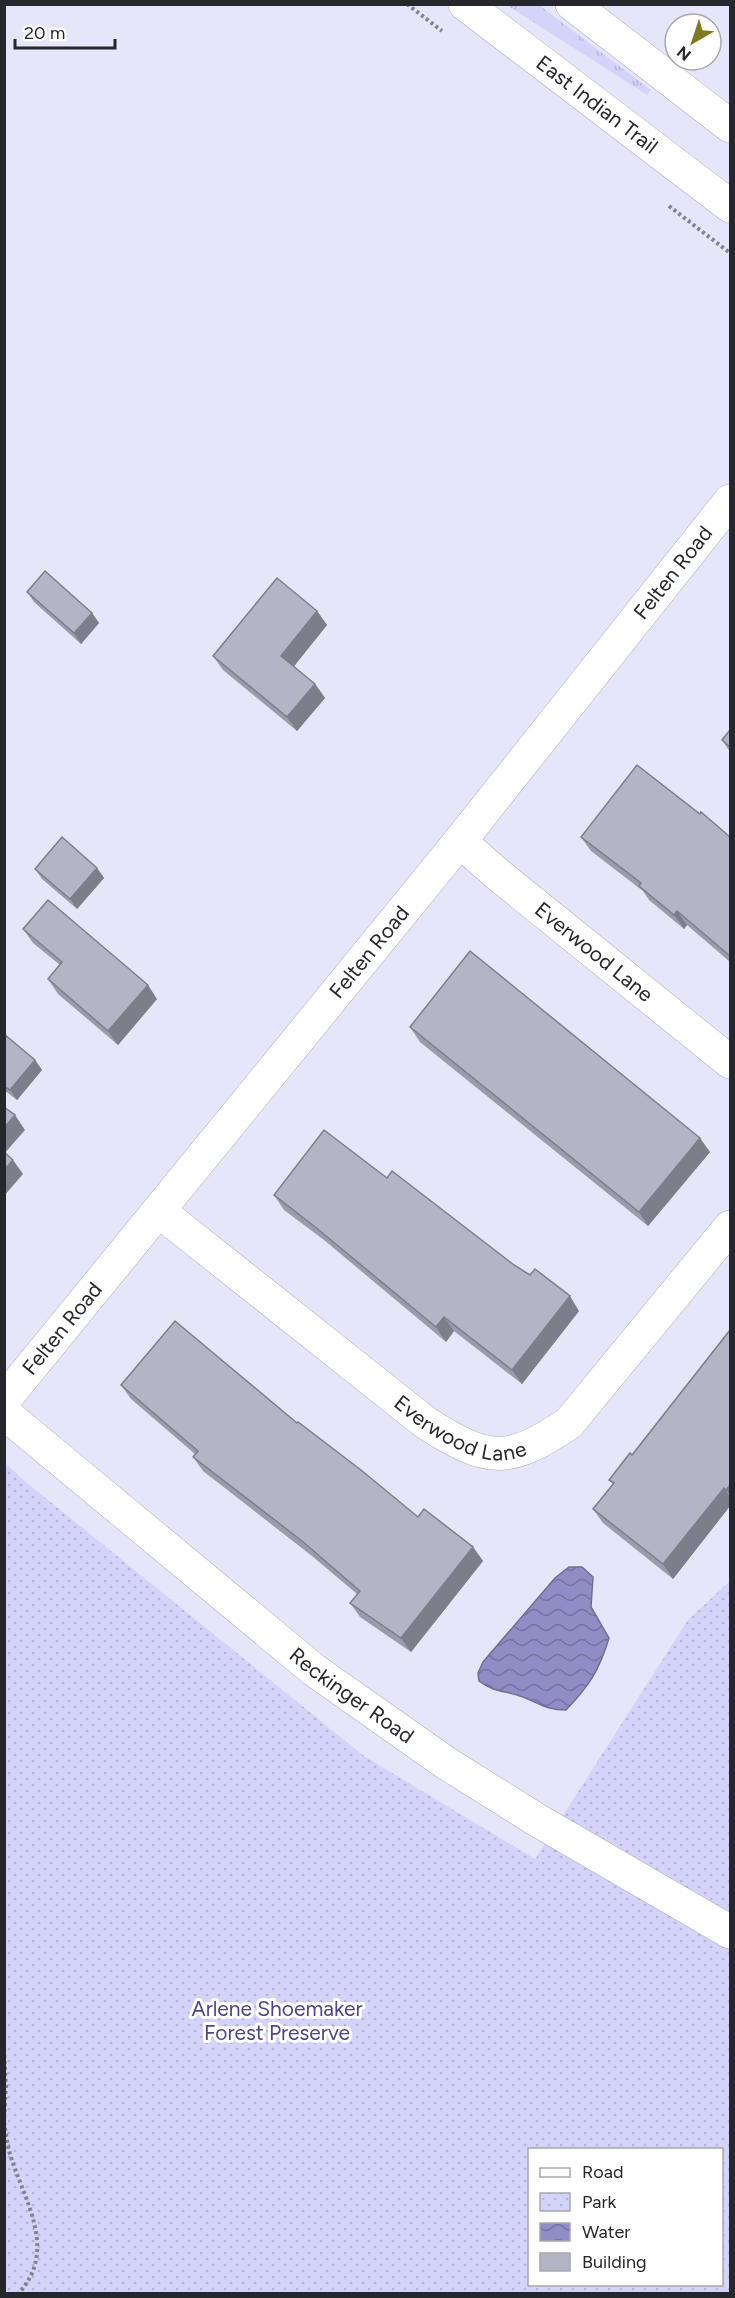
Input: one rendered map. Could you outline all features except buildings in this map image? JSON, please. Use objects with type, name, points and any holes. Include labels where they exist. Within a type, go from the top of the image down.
[{"type":"street","name":"East Indian Trail","points":[[465,4],[730,206]]},
{"type":"street","points":[[572,4],[730,126]]},
{"type":"street","name":"Felten Road","points":[[4,1400],[460,841],[730,501]]},
{"type":"street","name":"Everwood Lane","points":[[460,841],[496,873],[730,1062]]},
{"type":"street","name":"Everwood Lane","points":[[159,1210],[426,1423],[473,1450],[494,1453],[518,1452],[542,1441],[569,1423],[730,1227]]},
{"type":"street","name":"Reckinger Road","points":[[4,1413],[314,1670],[446,1763],[537,1820],[730,1932]]},
{"type":"path","points":[[4,2049],[6,2087],[4,2121],[10,2154],[27,2196],[36,2231],[38,2254],[29,2282],[18,2294]]},
{"type":"green space","points":[[507,5],[539,5],[651,90],[647,95]]},
{"type":"green space","name":"Arlene Shoemaker Forest Preserve","points":[[4,1462],[364,1756],[535,1859],[688,1620],[730,1581],[730,2293],[5,2293]]},
{"type":"water","points":[[569,1567],[582,1567],[593,1577],[591,1607],[609,1638],[597,1669],[581,1693],[566,1710],[559,1710],[495,1689],[479,1681],[478,1673],[483,1662],[555,1578]]}]
